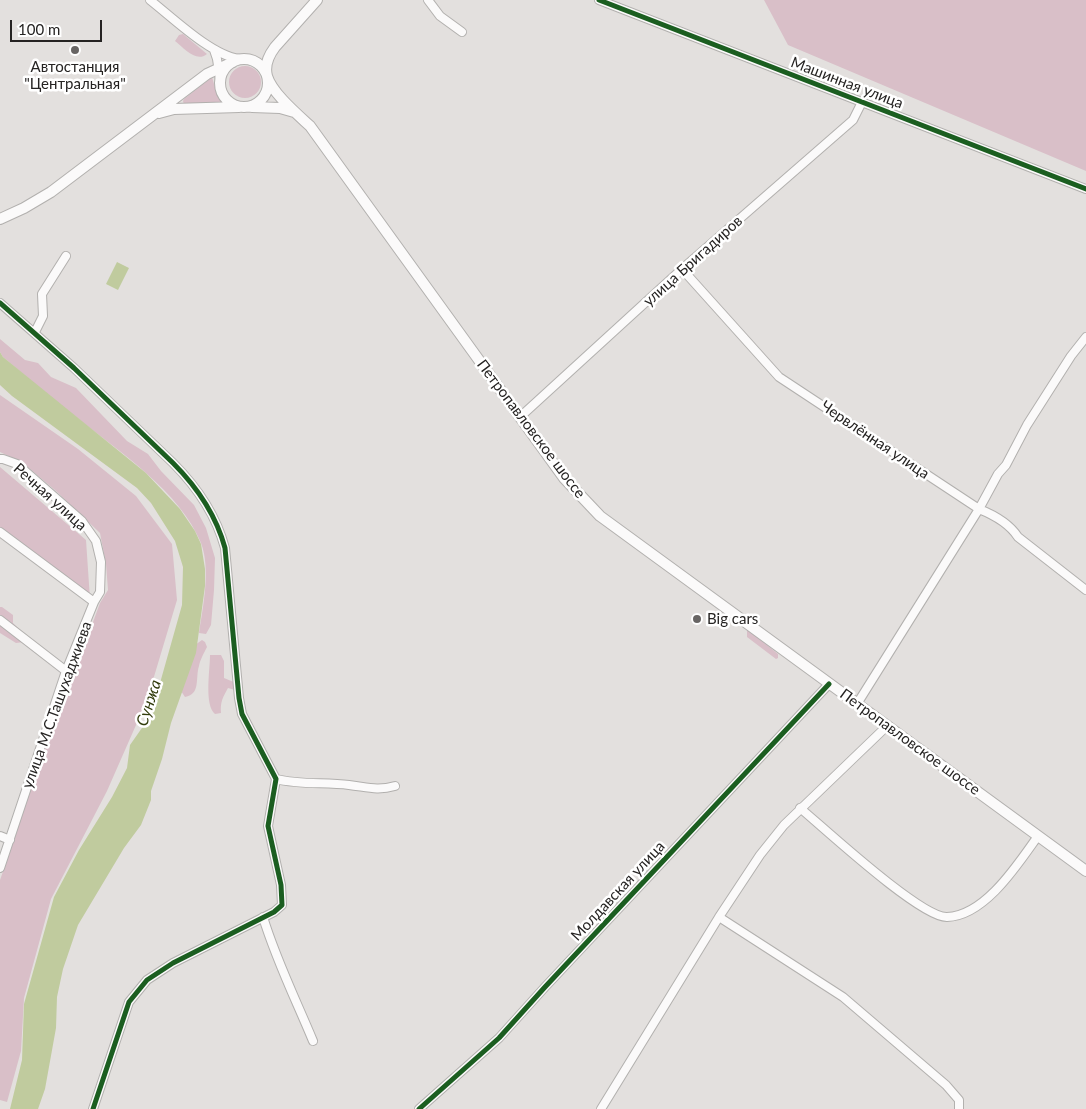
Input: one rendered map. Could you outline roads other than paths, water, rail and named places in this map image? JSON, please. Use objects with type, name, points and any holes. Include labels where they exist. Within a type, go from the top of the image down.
[{"type":"main road","points":[[267,75],[261,66],[251,60],[239,60],[222,72],[220,79],[223,94],[234,105],[245,107],[256,104],[262,99],[268,84],[266,65],[269,55],[317,0]]},
{"type":"main road","points":[[0,219],[24,208],[51,192],[207,74],[239,60],[266,52],[275,46]]},
{"type":"main road","name":"Петропавловское шоссе","points":[[267,75],[274,88],[310,126],[564,478],[600,516],[1086,872]]},
{"type":"main road","points":[[155,114],[174,109],[245,107],[280,108],[295,112]]},
{"type":"street","points":[[150,0],[214,50],[228,58],[239,60]]},
{"type":"street","points":[[428,0],[440,16],[462,32]]},
{"type":"street","name":"Машинная улица","points":[[599,0],[1086,189]]},
{"type":"street","points":[[214,50],[220,79]]},
{"type":"street","name":"улица Бригадиров","points":[[520,417],[682,269],[853,120],[862,102]]},
{"type":"street","points":[[35,332],[43,316],[42,294],[66,256]]},
{"type":"street","name":"Червлённая улица","points":[[682,269],[779,377],[979,509],[992,514],[1013,529],[1018,537],[1086,590]]},
{"type":"street","points":[[0,303],[35,332],[184,474],[207,505],[220,531],[225,548],[242,714],[276,779],[268,826],[281,885],[282,905],[263,917],[173,963],[147,980],[129,1002],[92,1109]]},
{"type":"street","points":[[857,704],[979,509],[998,474],[1006,465],[1027,425],[1071,356],[1086,337]]},
{"type":"street","name":"Речная улица","points":[[0,459],[17,464],[82,521],[96,541]]},
{"type":"street","points":[[0,532],[94,602]]},
{"type":"street","name":"улица М.С.Ташухаджиева","points":[[0,868],[66,671],[94,602],[100,592],[101,562],[96,541]]},
{"type":"street","points":[[0,620],[66,671]]},
{"type":"street","name":"Молдавская улица","points":[[419,1109],[499,1038],[829,684]]},
{"type":"street","points":[[601,1109],[719,917],[760,855],[800,808],[887,726]]},
{"type":"street","points":[[276,779],[288,782],[350,785],[384,790],[395,786]]},
{"type":"street","points":[[800,808],[886,883],[931,912],[945,918],[960,914],[982,904],[1008,876],[1038,836]]},
{"type":"street","points":[[0,836],[10,840]]},
{"type":"street","points":[[263,917],[277,959],[313,1041]]},
{"type":"street","points":[[719,917],[843,996],[946,1085],[959,1100],[959,1109]]},
{"type":"place","name":"Автостанция \"Центральная\"","points":[[75,50]]},
{"type":"place","name":"Big cars","points":[[697,619]]},
{"type":"water label","name":"Сунжа","points":[[149,703]]}]
